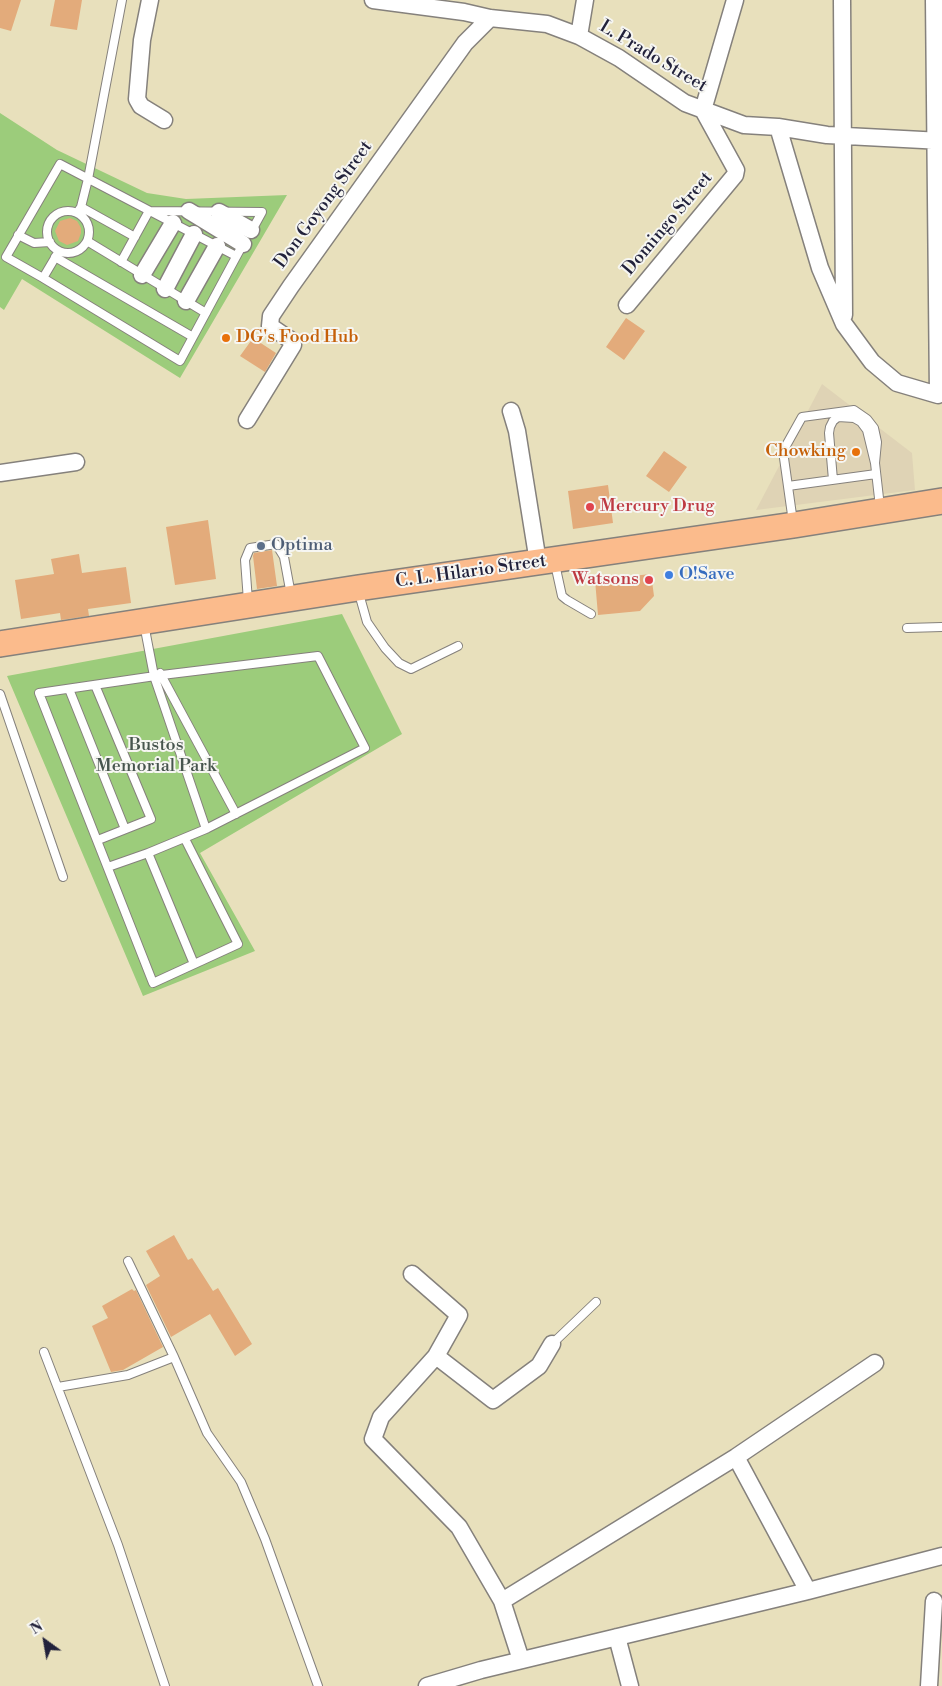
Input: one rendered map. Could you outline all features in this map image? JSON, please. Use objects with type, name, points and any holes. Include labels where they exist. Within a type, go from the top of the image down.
[{"type":"main road","name":"C. L. Hilario Street","points":[[0,644],[144,623],[358,588],[942,501]]},
{"type":"street","points":[[150,0],[142,40],[137,98],[141,106],[164,120]]},
{"type":"street","name":"L. Prado Street","points":[[373,0],[464,12],[490,18],[547,24],[579,36],[619,58],[685,103],[744,125],[778,127],[827,135],[938,141]]},
{"type":"street","points":[[579,36],[585,0]]},
{"type":"street","points":[[703,110],[735,0]]},
{"type":"street","points":[[842,0],[844,324]]},
{"type":"street","points":[[778,127],[820,268],[844,324],[872,362],[897,383],[938,395],[938,141],[934,0]]},
{"type":"street","name":"Don Goyong Street","points":[[247,420],[293,345],[292,341],[270,326],[271,316],[460,50],[490,18]]},
{"type":"street","name":"Domingo Street","points":[[627,305],[735,175],[736,170],[703,110]]},
{"type":"street","points":[[190,211],[244,243]]},
{"type":"street","points":[[219,212],[244,243]]},
{"type":"street","points":[[142,274],[173,223]]},
{"type":"street","points":[[166,289],[194,234]]},
{"type":"street","points":[[186,301],[217,246]]},
{"type":"street","points":[[510,411],[517,432],[546,560]]},
{"type":"street","points":[[0,473],[76,462]]},
{"type":"street","points":[[412,1274],[459,1315],[436,1356],[381,1418],[374,1439],[459,1527],[502,1601],[521,1660]]},
{"type":"street","points":[[436,1356],[493,1400],[539,1366],[552,1344]]},
{"type":"street","points":[[502,1601],[736,1457],[875,1363]]},
{"type":"street","points":[[736,1457],[808,1591]]},
{"type":"street","points":[[428,1686],[521,1660],[808,1591],[942,1556]]},
{"type":"street","points":[[929,1686],[934,1601]]},
{"type":"street","points":[[617,1637],[630,1686]]},
{"type":"lane","points":[[57,254],[72,253],[84,247],[87,241],[89,228],[79,210],[88,179],[122,0]]},
{"type":"lane","points":[[60,164],[217,246],[244,243],[180,362],[6,257],[60,164]]},
{"type":"lane","points":[[135,237],[79,210],[64,211],[53,218],[47,229],[50,242],[57,254],[193,337]]},
{"type":"lane","points":[[149,211],[219,212]]},
{"type":"lane","points":[[121,262],[149,211]]},
{"type":"lane","points":[[18,235],[34,243],[50,242]]},
{"type":"lane","points":[[87,241],[206,313]]},
{"type":"lane","points":[[43,278],[57,254]]},
{"type":"lane","points":[[794,524],[784,451],[802,417],[854,410],[867,418],[874,428],[877,442],[875,463]]},
{"type":"lane","points":[[833,480],[829,433],[833,421],[838,417],[854,418],[867,430],[875,463],[880,510]]},
{"type":"lane","points":[[788,486],[876,474]]},
{"type":"lane","points":[[248,606],[244,560],[250,548],[276,544],[284,557],[292,599]]},
{"type":"lane","points":[[546,560],[562,596],[590,614]]},
{"type":"lane","points":[[358,588],[367,622],[398,663],[411,669],[458,646]]},
{"type":"lane","points":[[144,623],[152,660],[206,830]]},
{"type":"lane","points":[[907,628],[942,627]]},
{"type":"lane","points":[[108,867],[148,854],[206,830],[365,748],[318,656],[158,675],[39,694],[154,983],[238,944],[185,839]]},
{"type":"lane","points":[[158,675],[236,814]]},
{"type":"lane","points":[[95,685],[152,819],[98,840]]},
{"type":"lane","points":[[69,689],[125,830]]},
{"type":"lane","points":[[0,694],[63,877]]},
{"type":"lane","points":[[148,854],[194,964]]},
{"type":"lane","points":[[128,1261],[174,1358],[207,1434],[241,1482],[318,1686]]},
{"type":"lane","points":[[552,1344],[596,1302]]},
{"type":"lane","points":[[44,1352],[118,1545],[165,1686]]},
{"type":"lane","points":[[58,1387],[128,1376],[174,1358]]},
{"type":"shaded area","points":[[822,384],[912,453],[915,490],[756,510]]},
{"type":"green space","points":[[0,113],[57,150],[147,193],[186,199],[287,195],[180,378],[22,279],[4,310],[0,307]]},
{"type":"green space","name":"Bustos Memorial Park","points":[[342,614],[402,734],[200,853],[255,951],[143,996],[7,676]]},
{"type":"building","points":[[0,0],[21,0],[11,31],[0,28]]},
{"type":"building","points":[[55,0],[82,0],[77,30],[50,26]]},
{"type":"building","points":[[70,218],[77,221],[81,228],[81,233],[78,241],[67,245],[59,241],[55,231],[60,221]]},
{"type":"building","points":[[626,318],[645,331],[624,360],[606,347]]},
{"type":"building","points":[[253,338],[276,353],[265,372],[240,356]]},
{"type":"building","points":[[664,451],[687,467],[669,492],[646,476]]},
{"type":"building","name":"Mercury Drug","points":[[608,485],[613,523],[573,529],[568,491]]},
{"type":"building","points":[[208,520],[216,579],[175,585],[166,527]]},
{"type":"building","points":[[272,550],[277,586],[257,589],[254,553]]},
{"type":"building","points":[[79,554],[82,573],[126,567],[131,603],[88,609],[89,616],[61,620],[60,613],[21,619],[15,580],[54,574],[51,559]]},
{"type":"building","points":[[651,574],[654,596],[640,611],[598,615],[595,580]]},
{"type":"building","points":[[174,1235],[188,1260],[192,1258],[213,1291],[218,1288],[252,1344],[235,1356],[210,1314],[171,1337],[146,1285],[160,1276],[146,1251]]},
{"type":"building","points":[[132,1289],[136,1290],[163,1347],[123,1370],[111,1372],[92,1326],[108,1318],[102,1306]]},
{"type":"place","name":"DG's Food Hub","points":[[226,338]]},
{"type":"place","name":"Chowking","points":[[856,452]]},
{"type":"place","name":"Mercury Drug","points":[[590,507]]},
{"type":"place","name":"Optima","points":[[261,546]]},
{"type":"place","name":"O!Save","points":[[669,575]]},
{"type":"place","name":"Watsons","points":[[649,580]]}]
